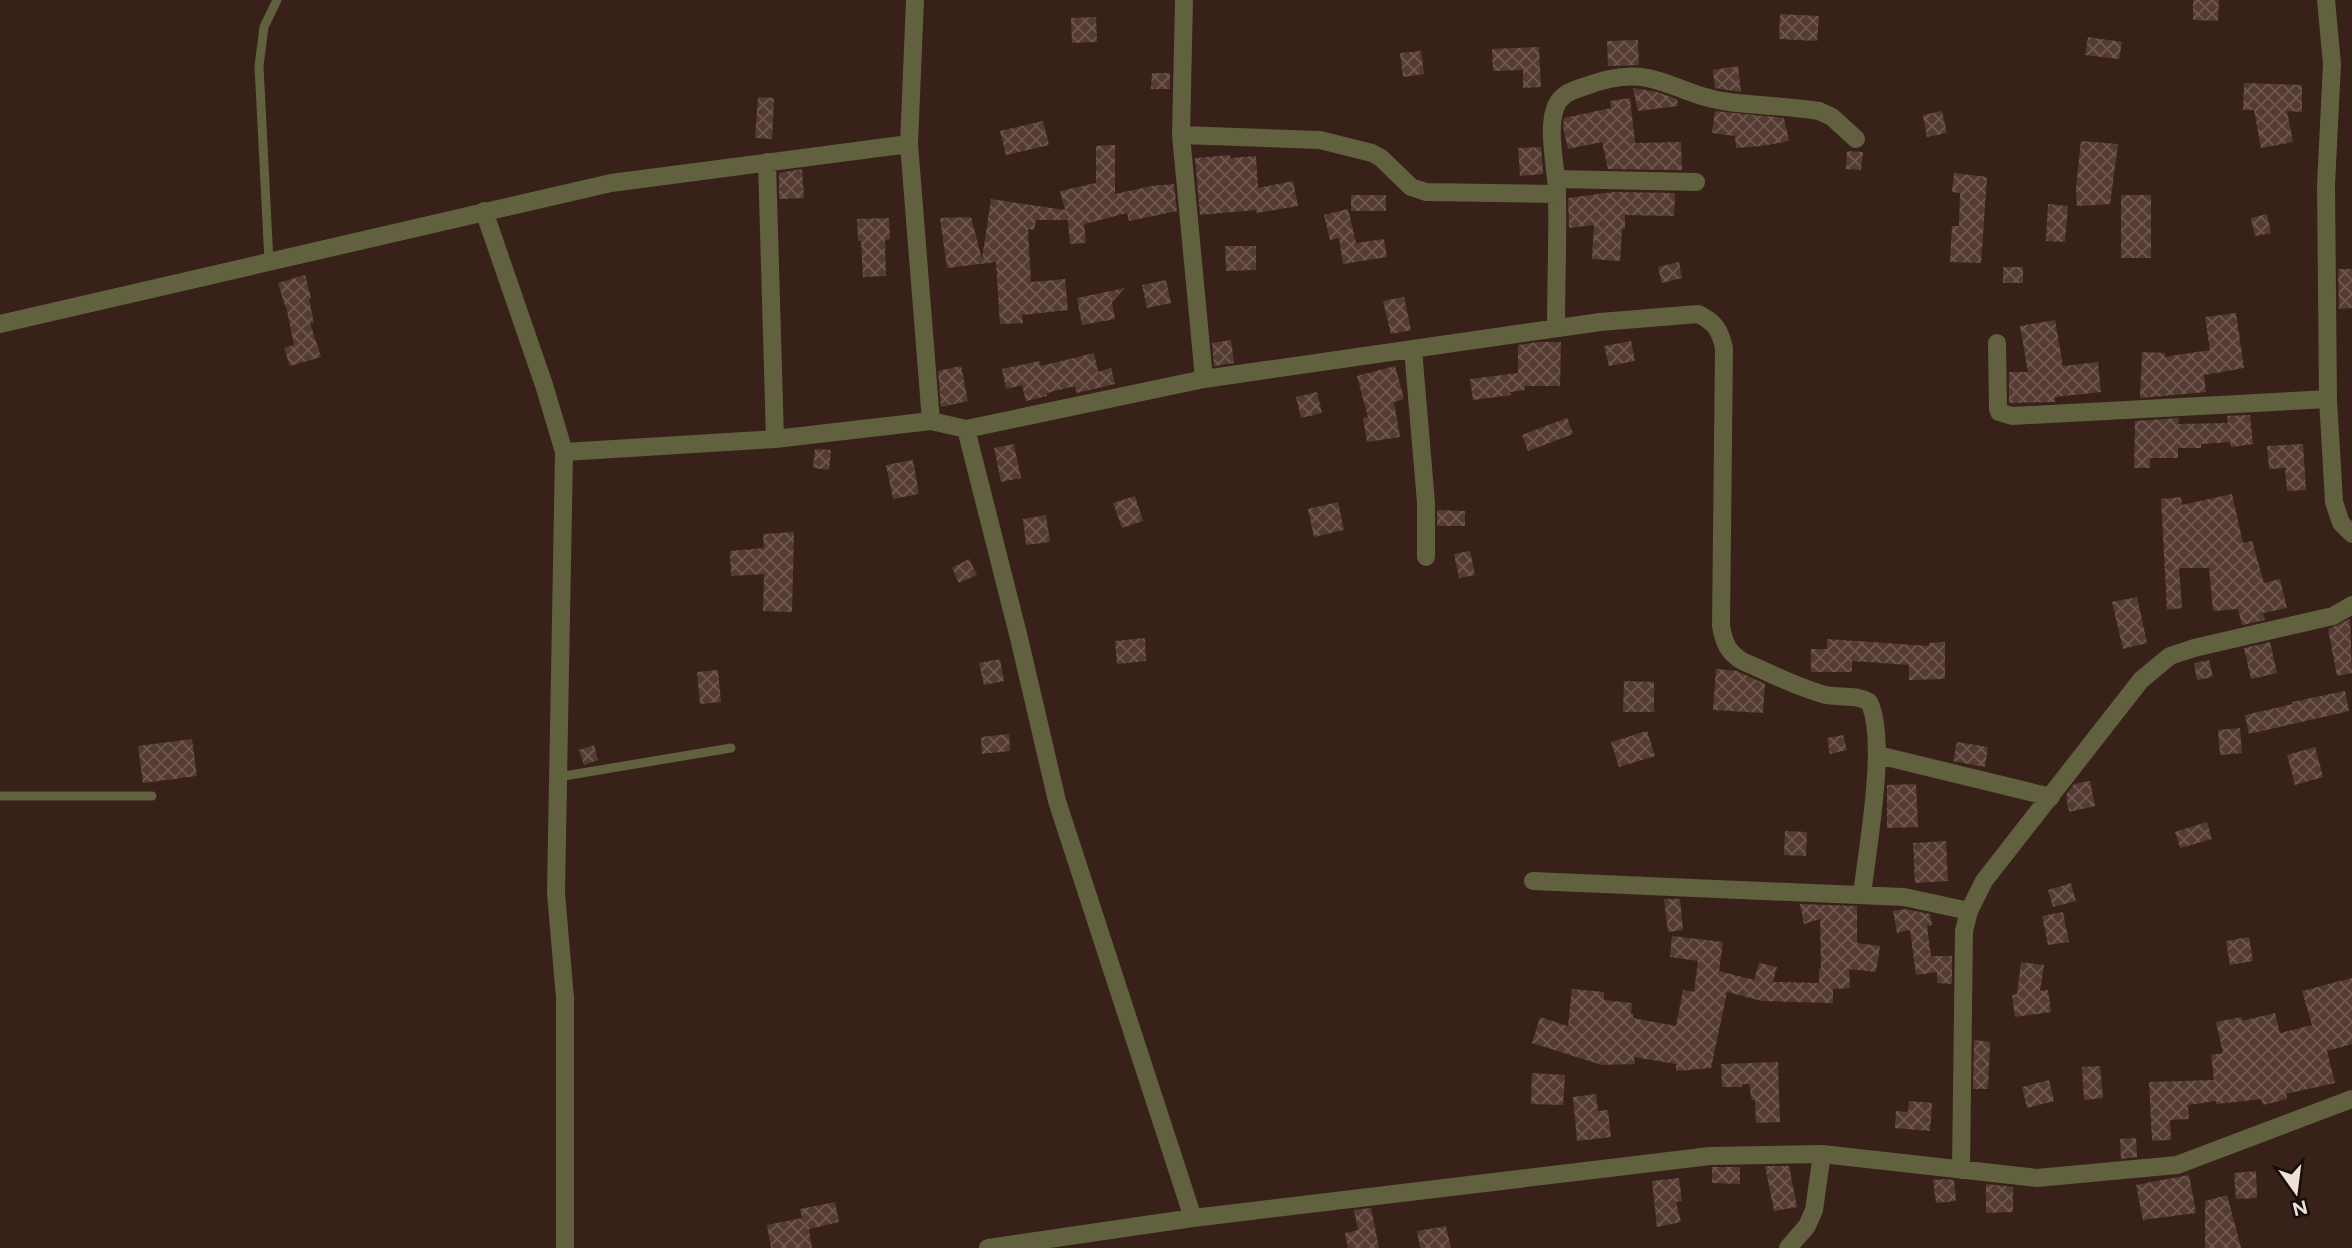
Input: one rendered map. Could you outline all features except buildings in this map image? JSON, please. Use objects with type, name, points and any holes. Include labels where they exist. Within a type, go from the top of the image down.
[{"type":"street","points":[[915,0],[909,144],[931,421]]},
{"type":"street","points":[[1184,0],[1181,135],[1203,379]]},
{"type":"street","points":[[2326,0],[2332,64],[2326,186],[2328,399],[2334,502],[2341,523],[2352,535]]},
{"type":"street","points":[[1556,328],[1557,186],[1552,124],[1558,102],[1566,93],[1617,77],[1637,75],[1660,79],[1727,102],[1819,111],[1832,117],[1856,139]]},
{"type":"street","points":[[1181,135],[1320,140],[1372,153],[1381,158],[1411,187],[1426,191],[1696,182]]},
{"type":"street","points":[[0,324],[611,183],[909,144]]},
{"type":"street","points":[[767,162],[775,439]]},
{"type":"street","points":[[484,211],[544,385],[564,452],[556,893],[565,998],[565,1248]]},
{"type":"street","points":[[564,452],[775,439],[931,421],[966,429],[1203,379],[1600,321],[1698,314],[1712,321],[1720,333],[1724,348],[1721,626],[1725,645],[1735,657],[1744,662],[1813,691],[1829,696],[1852,696],[1869,702],[1875,714],[1878,755],[1862,895]]},
{"type":"street","points":[[1997,343],[1997,405],[1999,412],[2006,415],[2328,399]]},
{"type":"street","points":[[1413,349],[1426,503],[1426,557]]},
{"type":"street","points":[[966,429],[1057,801],[1193,1218]]},
{"type":"street","points":[[1961,1170],[1964,931],[1969,911],[1984,881],[2141,680],[2170,656],[2333,616],[2352,605]]},
{"type":"street","points":[[1878,755],[2051,797]]},
{"type":"street","points":[[1533,881],[1904,897],[1969,911]]},
{"type":"street","points":[[988,1248],[1193,1218],[1710,1156],[1822,1154],[2036,1178],[2178,1166],[2352,1099]]},
{"type":"street","points":[[1788,1248],[1807,1226],[1814,1210],[1822,1154]]},
{"type":"lane","points":[[269,262],[259,66],[264,27],[278,0]]},
{"type":"lane","points":[[558,777],[731,748]]},
{"type":"lane","points":[[0,796],[152,796]]}]
